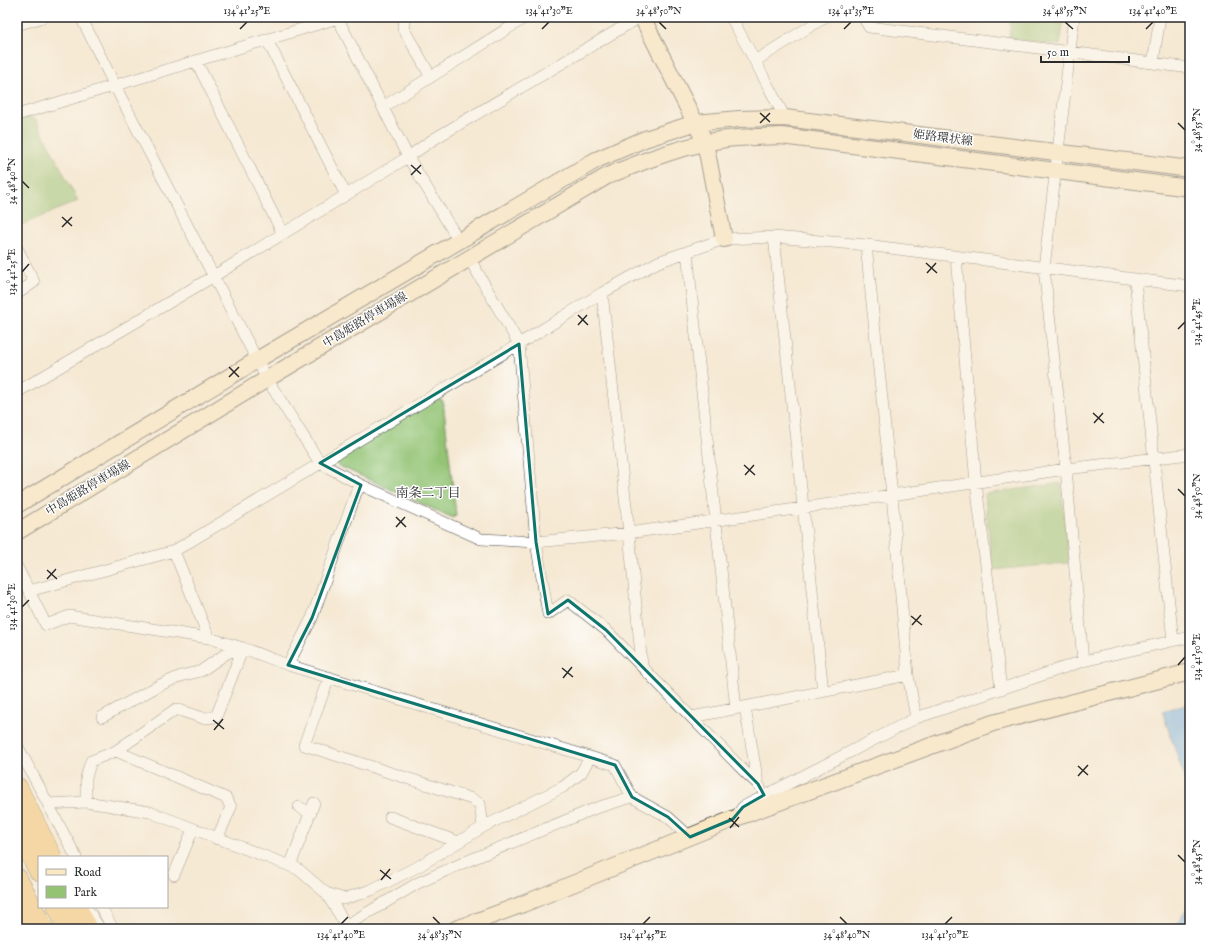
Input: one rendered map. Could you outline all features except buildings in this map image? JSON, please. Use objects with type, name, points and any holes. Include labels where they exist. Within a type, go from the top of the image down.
[{"type":"highway","points":[[17,788],[50,854]]},
{"type":"highway","points":[[17,827],[38,868]]},
{"type":"highway","points":[[17,879],[43,929]]},
{"type":"highway","points":[[58,908],[69,929]]},
{"type":"highway","points":[[76,908],[87,929]]},
{"type":"highway","points":[[17,917],[24,929]]},
{"type":"main road","points":[[641,17],[705,142],[724,239]]},
{"type":"main road","name":"姫路環状線","points":[[695,124],[739,119],[785,118],[1190,169]]},
{"type":"main road","name":"中島姫路停車場線","points":[[17,505],[257,360],[596,160],[645,139],[695,124]]},
{"type":"main road","name":"姫路環状線","points":[[705,142],[781,136],[1190,188]]},
{"type":"main road","name":"中島姫路停車場線","points":[[17,532],[267,379],[607,176],[655,157],[705,142]]},
{"type":"main road","points":[[456,929],[538,898],[733,819],[994,724],[1190,672]]},
{"type":"street","points":[[17,25],[43,17]]},
{"type":"street","points":[[81,17],[115,86],[267,379],[320,462],[361,484],[481,539],[536,542],[629,533],[892,496],[1066,469],[1190,454]]},
{"type":"street","points":[[405,17],[403,28],[431,77]]},
{"type":"street","points":[[383,108],[526,17]]},
{"type":"street","points":[[17,392],[214,276],[408,157],[434,139],[641,17]]},
{"type":"street","points":[[731,17],[785,118]]},
{"type":"street","points":[[755,61],[825,17]]},
{"type":"street","points":[[863,17],[869,27],[1190,68]]},
{"type":"street","points":[[1074,17],[1044,268],[1066,469],[1083,661]]},
{"type":"street","points":[[1153,63],[1160,17]]},
{"type":"street","points":[[17,115],[338,18],[408,157],[459,241]]},
{"type":"street","points":[[267,40],[346,195]]},
{"type":"street","points":[[196,61],[283,234]]},
{"type":"street","points":[[774,237],[822,692]]},
{"type":"street","points":[[29,591],[174,551],[602,293],[658,262],[724,239],[774,237],[866,245],[1190,286]]},
{"type":"street","points":[[866,245],[892,496],[908,675],[916,718]]},
{"type":"street","points":[[17,248],[34,282],[17,294]]},
{"type":"street","points":[[687,252],[716,520],[740,708],[758,784],[764,795]]},
{"type":"street","points":[[956,257],[976,483],[1001,689]]},
{"type":"street","points":[[469,258],[519,344],[536,542],[548,614],[568,600],[606,630],[758,784]]},
{"type":"street","points":[[1135,280],[1173,641]]},
{"type":"street","points":[[602,293],[629,533],[642,666]]},
{"type":"street","points":[[288,665],[312,618],[356,494],[361,484]]},
{"type":"street","points":[[174,551],[209,638]]},
{"type":"street","points":[[17,567],[46,626],[69,616],[209,638],[243,648],[288,665],[615,765],[632,797],[668,817],[690,837]]},
{"type":"street","points":[[733,819],[743,807],[764,795],[916,718],[1083,661],[1190,637]]},
{"type":"street","points":[[102,718],[160,685],[181,676],[201,671],[227,653],[243,648]]},
{"type":"street","points":[[86,802],[86,777],[91,761],[116,751],[176,709],[203,718],[216,717],[243,648]]},
{"type":"street","points":[[692,717],[908,675]]},
{"type":"street","points":[[329,677],[304,745],[472,799],[480,804],[484,827]]},
{"type":"street","points":[[17,746],[75,856]]},
{"type":"street","points":[[116,751],[226,798],[231,807],[217,839]]},
{"type":"street","points":[[326,893],[344,899],[371,890],[419,866],[484,827],[563,787],[581,773],[590,757]]},
{"type":"street","points":[[48,804],[86,802],[150,812],[298,869],[326,893],[344,927],[418,883],[431,877],[596,808],[632,797]]},
{"type":"street","points":[[290,866],[312,808],[298,807]]},
{"type":"street","points":[[390,817],[458,842]]},
{"type":"street","points":[[174,875],[193,829]]},
{"type":"street","points":[[87,908],[100,929]]},
{"type":"street","points":[[102,908],[113,929]]},
{"type":"highlighted area","points":[[519,344],[536,542],[548,614],[568,600],[606,630],[758,784],[764,795],[743,807],[733,819],[690,837],[668,817],[632,797],[615,765],[288,665],[312,618],[361,485],[320,463]]},
{"type":"green space","points":[[1011,17],[1064,17],[1060,45],[1009,39]]},
{"type":"green space","points":[[29,117],[36,120],[78,201],[17,227],[17,121]]},
{"type":"green space","points":[[436,398],[443,401],[456,515],[453,518],[337,465],[335,459]]},
{"type":"green space","points":[[1061,483],[1069,563],[992,570],[985,494]]},
{"type":"water","points":[[1190,703],[1190,793],[1162,711]]},
{"type":"water","points":[[1190,905],[1190,929],[1173,929],[1174,928]]},
{"type":"district","name":"南条二丁目","points":[[428,493]]}]
